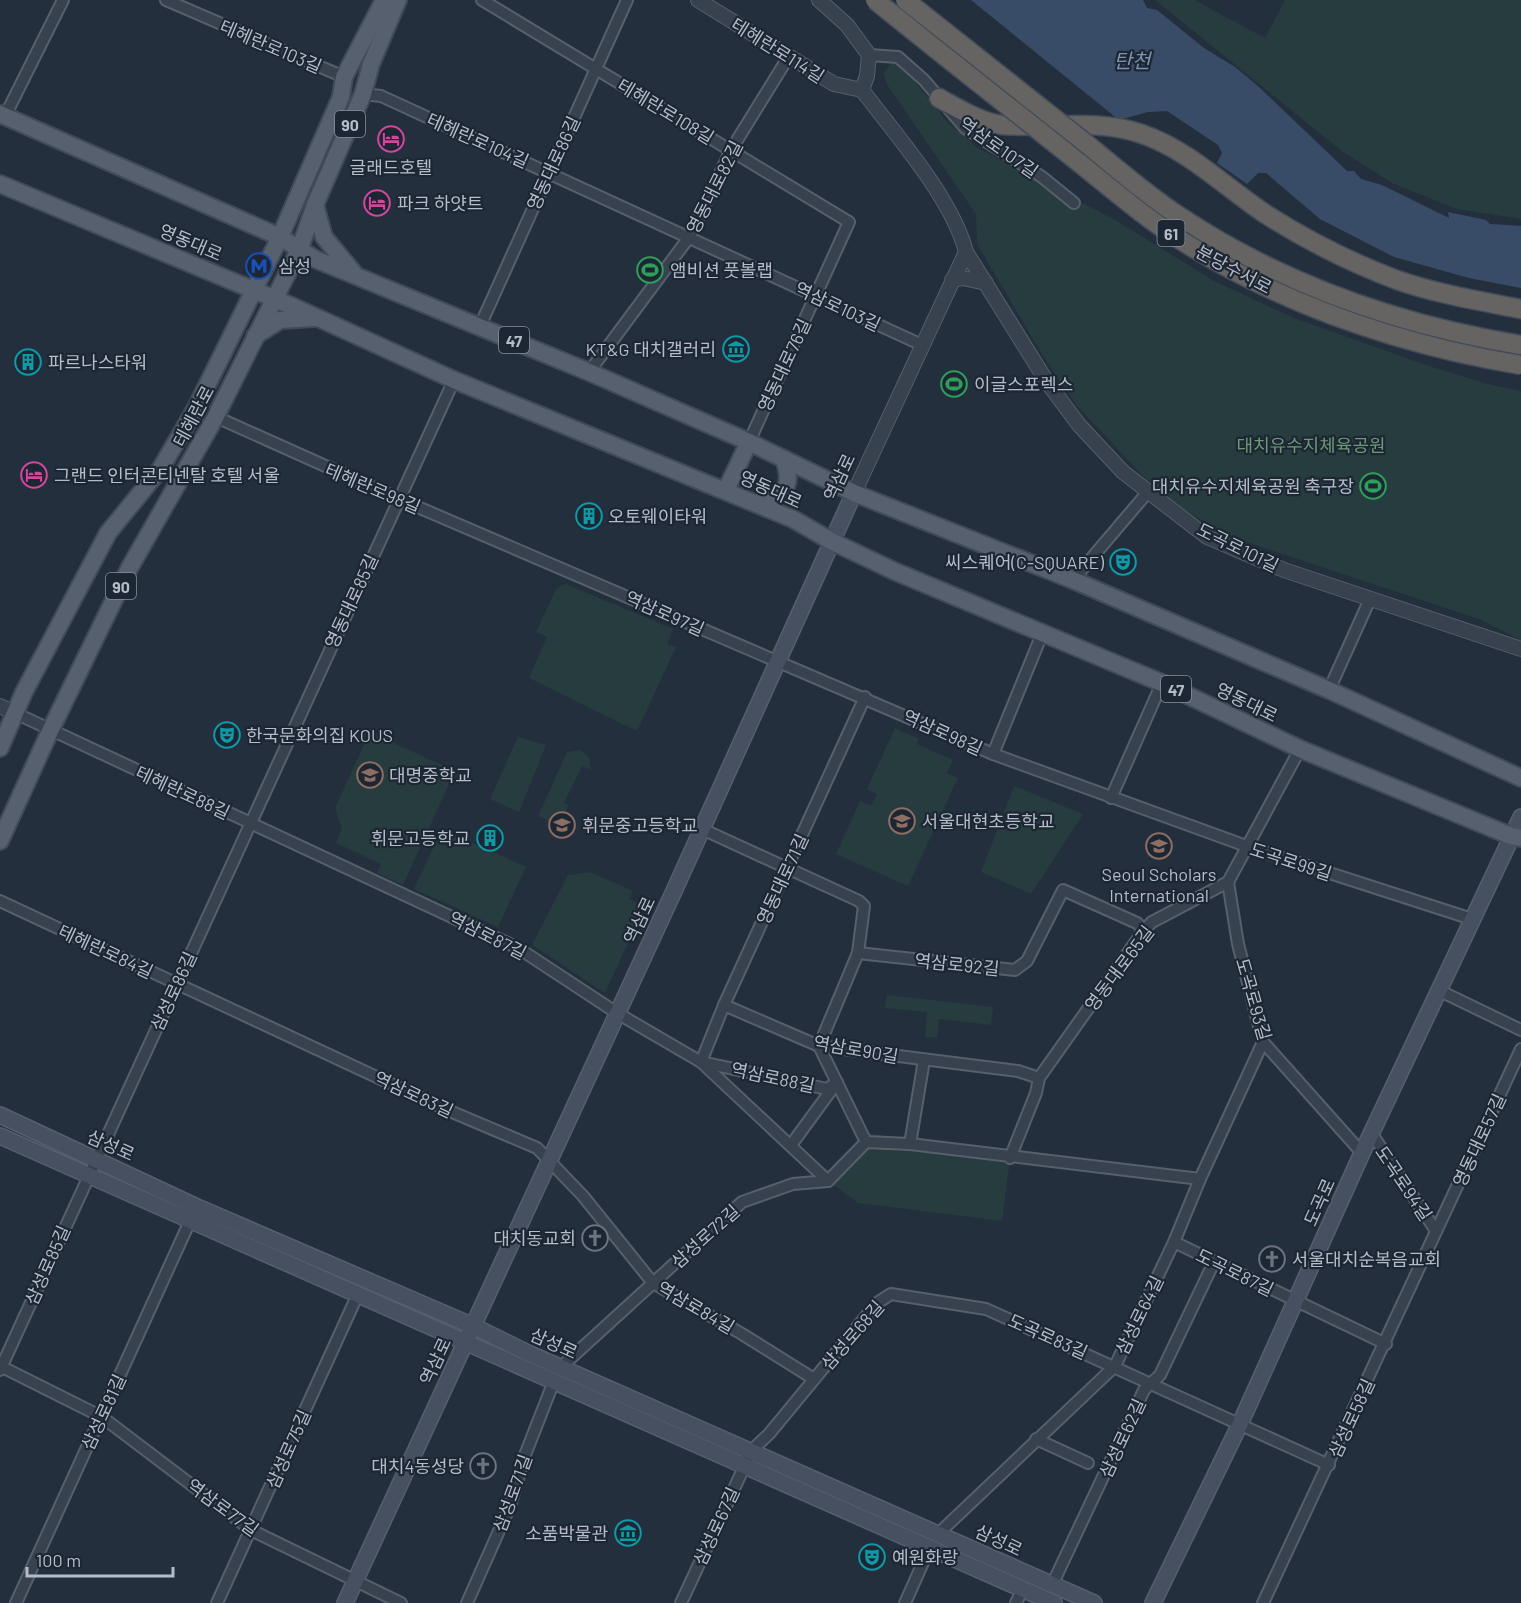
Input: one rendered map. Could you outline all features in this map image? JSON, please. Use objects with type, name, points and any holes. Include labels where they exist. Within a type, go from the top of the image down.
[{"type":"highway","name":"분당수서로","points":[[875,0],[1138,210],[1208,256],[1294,299],[1378,331],[1424,345],[1521,365]]},
{"type":"highway","name":"분당수서로","points":[[905,0],[1145,192],[1225,244],[1286,275],[1381,312],[1443,330],[1521,345]]},
{"type":"highway","points":[[939,98],[976,117],[1001,124],[1088,124],[1143,134],[1191,159],[1266,214],[1305,238],[1350,260],[1399,280],[1521,309]]},
{"type":"main road","name":"테헤란로","points":[[2,745],[7,709],[108,533],[161,468],[196,408],[280,237],[341,97],[344,77],[384,0]]},
{"type":"main road","name":"테헤란로","points":[[0,841],[51,729],[130,567],[215,418],[300,248],[315,205],[363,94],[371,64],[398,0]]},
{"type":"main road","name":"영동대로","points":[[3,115],[280,237],[315,259],[589,372],[749,442],[854,494],[1073,580],[1329,690],[1521,778]]},
{"type":"main road","name":"영동대로","points":[[0,184],[318,318],[454,380],[726,490],[793,519],[831,541],[894,571],[1162,683],[1300,749],[1516,837]]},
{"type":"main road","points":[[315,205],[324,237],[355,274]]},
{"type":"main road","points":[[254,337],[280,320],[318,318]]},
{"type":"main road","points":[[726,490],[749,442]]},
{"type":"main road","points":[[756,503],[778,495],[785,489],[789,476],[784,459]]},
{"type":"main road","name":"역삼로","points":[[345,1603],[854,494]]},
{"type":"main road","points":[[0,723],[2,745]]},
{"type":"main road","name":"도곡로","points":[[1154,1603],[1240,1424],[1438,990],[1472,919],[1516,837],[1521,817]]},
{"type":"main road","name":"삼성로","points":[[0,1115],[208,1211],[471,1325],[557,1374],[744,1466],[1054,1603]]},
{"type":"main road","name":"삼성로","points":[[0,1136],[87,1177],[358,1294],[464,1343],[557,1374],[752,1450],[1094,1603]]},
{"type":"main road","points":[[744,1466],[752,1450]]},
{"type":"main road","points":[[744,1466],[752,1450]]},
{"type":"street","points":[[3,115],[63,0]]},
{"type":"street","name":"테헤란로103길","points":[[166,0],[344,77]]},
{"type":"street","name":"테헤란로108길","points":[[483,0],[849,222]]},
{"type":"street","name":"영동대로86길","points":[[480,326],[627,0]]},
{"type":"street","name":"테헤란로114길","points":[[698,0],[834,84],[862,90]]},
{"type":"street","points":[[819,0],[847,25],[869,55],[867,76],[862,90],[935,190],[960,230],[966,252]]},
{"type":"street","name":"역삼로107길","points":[[869,55],[898,57],[924,80],[965,128],[1016,158],[1074,203]]},
{"type":"street","name":"영동대로82길","points":[[589,372],[690,236],[731,150],[789,56]]},
{"type":"street","name":"테헤란로104길","points":[[363,94],[381,96],[690,236]]},
{"type":"street","name":"영동대로76길","points":[[749,442],[849,222]]},
{"type":"street","name":"역삼로103길","points":[[690,236],[922,345]]},
{"type":"street","name":"역삼로","points":[[854,494],[966,252]]},
{"type":"street","name":"도곡로101길","points":[[966,252],[1047,382],[1079,424],[1123,472],[1147,493],[1207,537],[1284,570],[1521,649]]},
{"type":"street","points":[[952,280],[963,278],[987,283]]},
{"type":"street","name":"영동대로85길","points":[[251,824],[454,380]]},
{"type":"street","name":"테헤란로98길","points":[[196,408],[399,499],[552,564]]},
{"type":"street","points":[[1073,580],[1147,493]]},
{"type":"street","name":"역삼로97길","points":[[552,564],[776,663]]},
{"type":"street","points":[[1329,690],[1370,599]]},
{"type":"street","points":[[993,754],[1042,634]]},
{"type":"street","name":"역삼로98길","points":[[776,663],[865,697],[993,754],[1110,798]]},
{"type":"street","points":[[1110,798],[1162,683]]},
{"type":"street","name":"영동대로71길","points":[[701,1062],[724,1005],[865,697]]},
{"type":"street","name":"테헤란로88길","points":[[7,709],[352,871]]},
{"type":"street","points":[[1228,882],[1249,847],[1300,749]]},
{"type":"street","name":"도곡로99길","points":[[1110,798],[1249,847],[1472,919]]},
{"type":"street","name":"삼성로86길","points":[[95,1159],[251,824]]},
{"type":"street","points":[[702,829],[859,901],[864,906],[858,953],[819,1046],[866,1142]]},
{"type":"street","name":"역삼로87길","points":[[352,871],[518,948],[617,1013]]},
{"type":"street","name":"영동대로65길","points":[[1011,1158],[1036,1093],[1039,1078],[1144,930],[1152,922],[1228,882]]},
{"type":"street","name":"도곡로93길","points":[[1228,882],[1238,944],[1263,1042],[1362,1153]]},
{"type":"street","name":"역삼로92길","points":[[858,953],[1015,970],[1027,961],[1063,890],[1137,923],[1144,930]]},
{"type":"street","name":"테헤란로84길","points":[[0,901],[278,1031]]},
{"type":"street","points":[[1438,990],[1521,1030]]},
{"type":"street","name":"역삼로90길","points":[[724,1005],[819,1046],[1018,1071],[1039,1078]]},
{"type":"street","name":"역삼로88길","points":[[617,1013],[701,1062],[828,1181]]},
{"type":"street","name":"역삼로83길","points":[[278,1031],[537,1148],[549,1160]]},
{"type":"street","name":"삼성로64길","points":[[938,1534],[1115,1366],[1174,1242],[1200,1179],[1263,1042]]},
{"type":"street","name":"영동대로57길","points":[[1436,1231],[1521,1049]]},
{"type":"street","name":"역삼로90길","points":[[910,1144],[924,1060]]},
{"type":"street","name":"역삼로88길","points":[[701,1062],[827,1089],[837,1082]]},
{"type":"street","name":"역삼로88길","points":[[791,1145],[837,1082]]},
{"type":"street","name":"도곡로94길","points":[[1372,1134],[1436,1231]]},
{"type":"street","points":[[828,1181],[866,1142],[910,1144],[1200,1179]]},
{"type":"street","name":"삼성로85길","points":[[1,1368],[95,1159]]},
{"type":"street","name":"역삼로84길","points":[[549,1160],[583,1196],[653,1283],[814,1379]]},
{"type":"street","name":"삼성로72길","points":[[557,1374],[742,1202],[793,1184],[828,1181]]},
{"type":"street","name":"삼성로81길","points":[[15,1603],[190,1221]]},
{"type":"street","name":"삼성로58길","points":[[1263,1603],[1386,1344],[1436,1231]]},
{"type":"street","name":"도곡로87길","points":[[1174,1242],[1386,1344]]},
{"type":"street","name":"삼성로62길","points":[[1052,1585],[1144,1390],[1160,1375],[1214,1262]]},
{"type":"street","name":"삼성로75길","points":[[217,1603],[358,1294]]},
{"type":"street","name":"삼성로68길","points":[[752,1450],[769,1434],[885,1296],[891,1294],[986,1309]]},
{"type":"street","name":"도곡로83길","points":[[986,1309],[1329,1465]]},
{"type":"street","name":"역삼로77길","points":[[1,1368],[102,1417],[251,1530],[401,1603]]},
{"type":"street","name":"삼성로71길","points":[[467,1603],[510,1506],[525,1455],[557,1374]]},
{"type":"street","points":[[1036,1439],[1088,1463]]},
{"type":"street","name":"삼성로67길","points":[[681,1603],[744,1466]]},
{"type":"street","points":[[905,1603],[930,1547]]},
{"type":"street","points":[[1016,1603],[1023,1588]]},
{"type":"green space","points":[[1155,0],[1194,0],[1265,38],[1285,0],[1521,0],[1521,219],[1457,209],[1392,183],[1343,152]]},
{"type":"green space","name":"대치유수지체육공원","points":[[892,62],[900,63],[948,123],[978,148],[1117,221],[1214,281],[1294,318],[1426,365],[1491,385],[1521,391],[1521,640],[1479,619],[1231,537],[1188,512],[1144,477],[1077,406],[1043,356],[977,244],[976,214],[886,83],[884,72]]},
{"type":"green space","points":[[566,584],[673,629],[667,644],[676,647],[637,731],[529,678],[547,637],[536,632],[556,589]]},
{"type":"green space","points":[[895,728],[919,739],[917,744],[953,760],[947,773],[958,778],[908,886],[836,854],[860,801],[871,806],[877,794],[867,789]]},
{"type":"green space","points":[[370,732],[455,771],[403,885],[377,873],[381,864],[336,843],[342,829],[335,808]]},
{"type":"green space","points":[[518,737],[546,745],[519,812],[490,799]]},
{"type":"green space","points":[[581,750],[589,758],[591,770],[582,766],[564,803],[569,805],[558,825],[538,816],[567,752]]},
{"type":"green space","points":[[1014,786],[1083,814],[1031,894],[981,872]]},
{"type":"green space","points":[[442,829],[526,867],[498,927],[414,889]]},
{"type":"green space","points":[[590,872],[633,891],[629,899],[645,906],[605,993],[532,945],[568,875]]},
{"type":"green space","points":[[887,995],[993,1007],[991,1025],[939,1019],[937,1038],[925,1037],[927,1012],[885,1008]]},
{"type":"green space","points":[[865,1133],[1011,1152],[1002,1221],[858,1203],[822,1176]]},
{"type":"water","name":"탄천","points":[[971,0],[1143,0],[1147,8],[1157,10],[1204,48],[1235,67],[1259,87],[1347,171],[1354,171],[1361,179],[1382,185],[1449,218],[1448,212],[1486,220],[1490,224],[1521,226],[1521,288],[1469,278],[1394,257],[1320,219],[1266,173],[1258,173],[1247,184],[1217,163],[1222,153],[1218,145],[1167,111],[1148,112],[1119,120]]},
{"type":"place","name":"글래드호텔","points":[[391,139]]},
{"type":"place","name":"파크 하얏트","points":[[377,203]]},
{"type":"place","name":"삼성","points":[[259,266]]},
{"type":"place","name":"앰비션 풋볼랩","points":[[650,270]]},
{"type":"place","name":"KT&G 대치갤러리","points":[[736,349]]},
{"type":"place","name":"파르나스타워","points":[[28,362]]},
{"type":"place","name":"이글스포렉스","points":[[954,384]]},
{"type":"place","name":"그랜드 인터콘티넨탈 호텔 서울","points":[[34,475]]},
{"type":"place","name":"대치유수지체육공원 축구장","points":[[1373,486]]},
{"type":"place","name":"오토웨이타워","points":[[589,516]]},
{"type":"place","name":"씨스퀘어(C-SQUARE)","points":[[1123,562]]},
{"type":"place","name":"한국문화의집 KOUS","points":[[227,735]]},
{"type":"place","name":"대명중학교","points":[[370,775]]},
{"type":"place","name":"서울대현초등학교","points":[[902,821]]},
{"type":"place","name":"휘문중고등학교","points":[[562,825]]},
{"type":"place","name":"휘문고등학교","points":[[490,838]]},
{"type":"place","name":"Seoul Scholars International","points":[[1159,846]]},
{"type":"place","name":"대치동교회","points":[[595,1238]]},
{"type":"place","name":"서울대치순복음교회","points":[[1272,1259]]},
{"type":"place","name":"대치4동성당","points":[[483,1466]]},
{"type":"place","name":"소품박물관","points":[[628,1533]]},
{"type":"place","name":"예원화랑","points":[[872,1557]]}]
